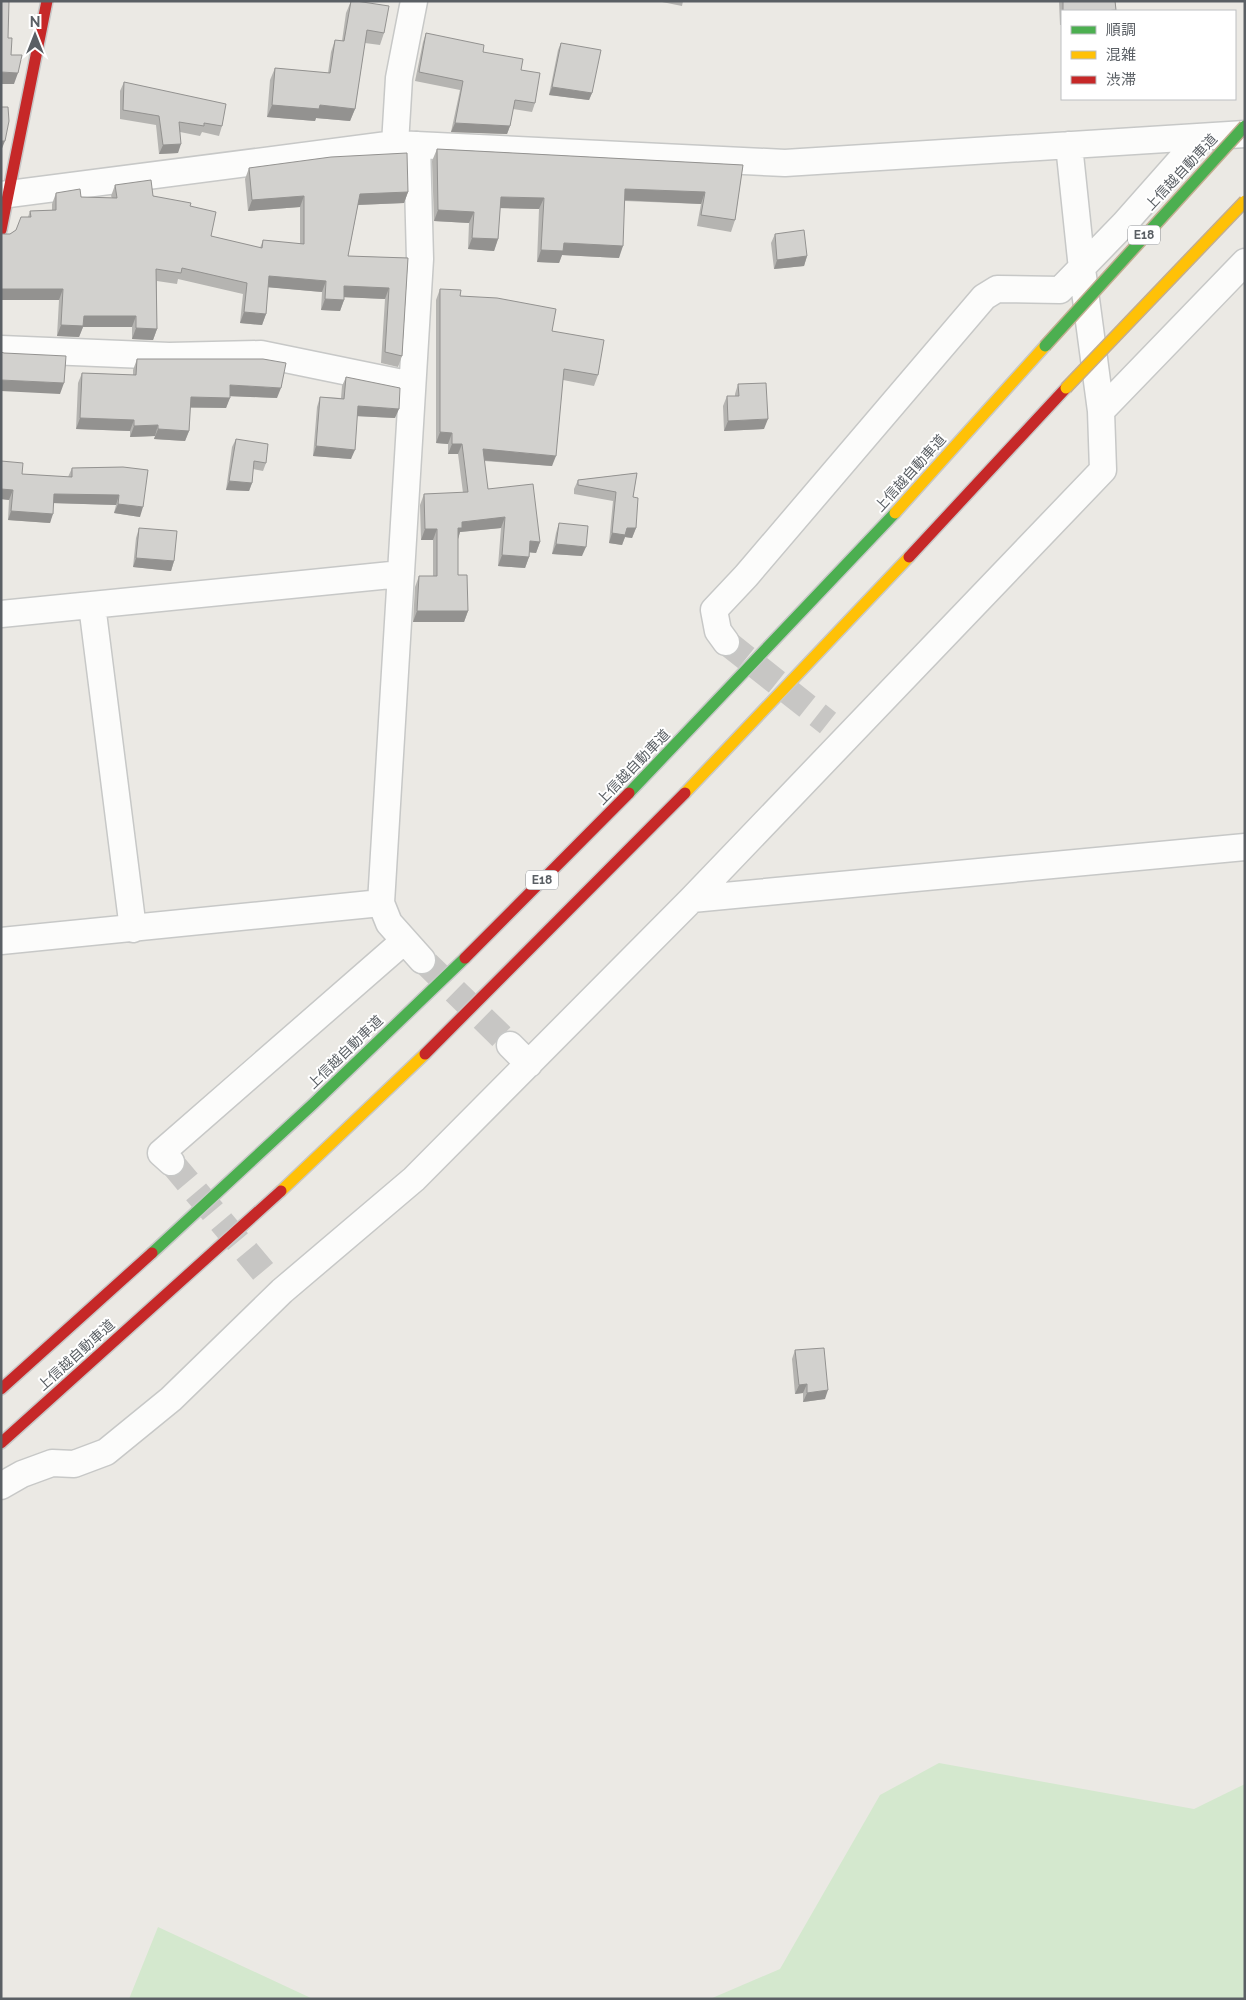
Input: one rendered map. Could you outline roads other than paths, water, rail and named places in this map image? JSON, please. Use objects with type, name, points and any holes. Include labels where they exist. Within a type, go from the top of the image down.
[{"type":"main road","points":[[1,230],[4,195],[47,1]]},
{"type":"main road","name":"上信越自動車道","points":[[5,1386],[189,1221],[486,936],[813,602],[1245,126]]},
{"type":"main road","name":"上信越自動車道","points":[[1,1443],[216,1250],[373,1104],[483,997],[739,738],[1066,388],[1245,201]]},
{"type":"street","points":[[414,1],[399,78],[420,259],[381,903],[389,923],[422,960]]},
{"type":"street","points":[[4,195],[406,144],[785,163],[1245,134]]},
{"type":"street","points":[[726,642],[718,632],[714,610],[746,576],[984,297],[997,289],[1060,290],[1082,269],[1201,137]]},
{"type":"street","points":[[1,1486],[22,1474],[52,1463],[74,1464],[106,1452],[171,1399],[274,1284],[414,1179],[692,899],[836,731],[1103,470],[1101,411],[1082,269],[1069,145]]},
{"type":"street","points":[[1101,411],[1245,262]]},
{"type":"street","points":[[1,349],[169,356],[261,354],[412,385]]},
{"type":"street","points":[[1,614],[401,574]]},
{"type":"street","points":[[92,605],[133,929]]},
{"type":"street","points":[[692,899],[1245,847]]},
{"type":"street","points":[[1,941],[381,903]]},
{"type":"street","points":[[171,1162],[162,1153],[404,941]]},
{"type":"street","points":[[510,1045],[529,1064]]},
{"type":"tunnel","points":[[726,642],[828,723]]},
{"type":"tunnel","points":[[427,964],[510,1045]]},
{"type":"tunnel","points":[[171,1162],[267,1276]]}]
